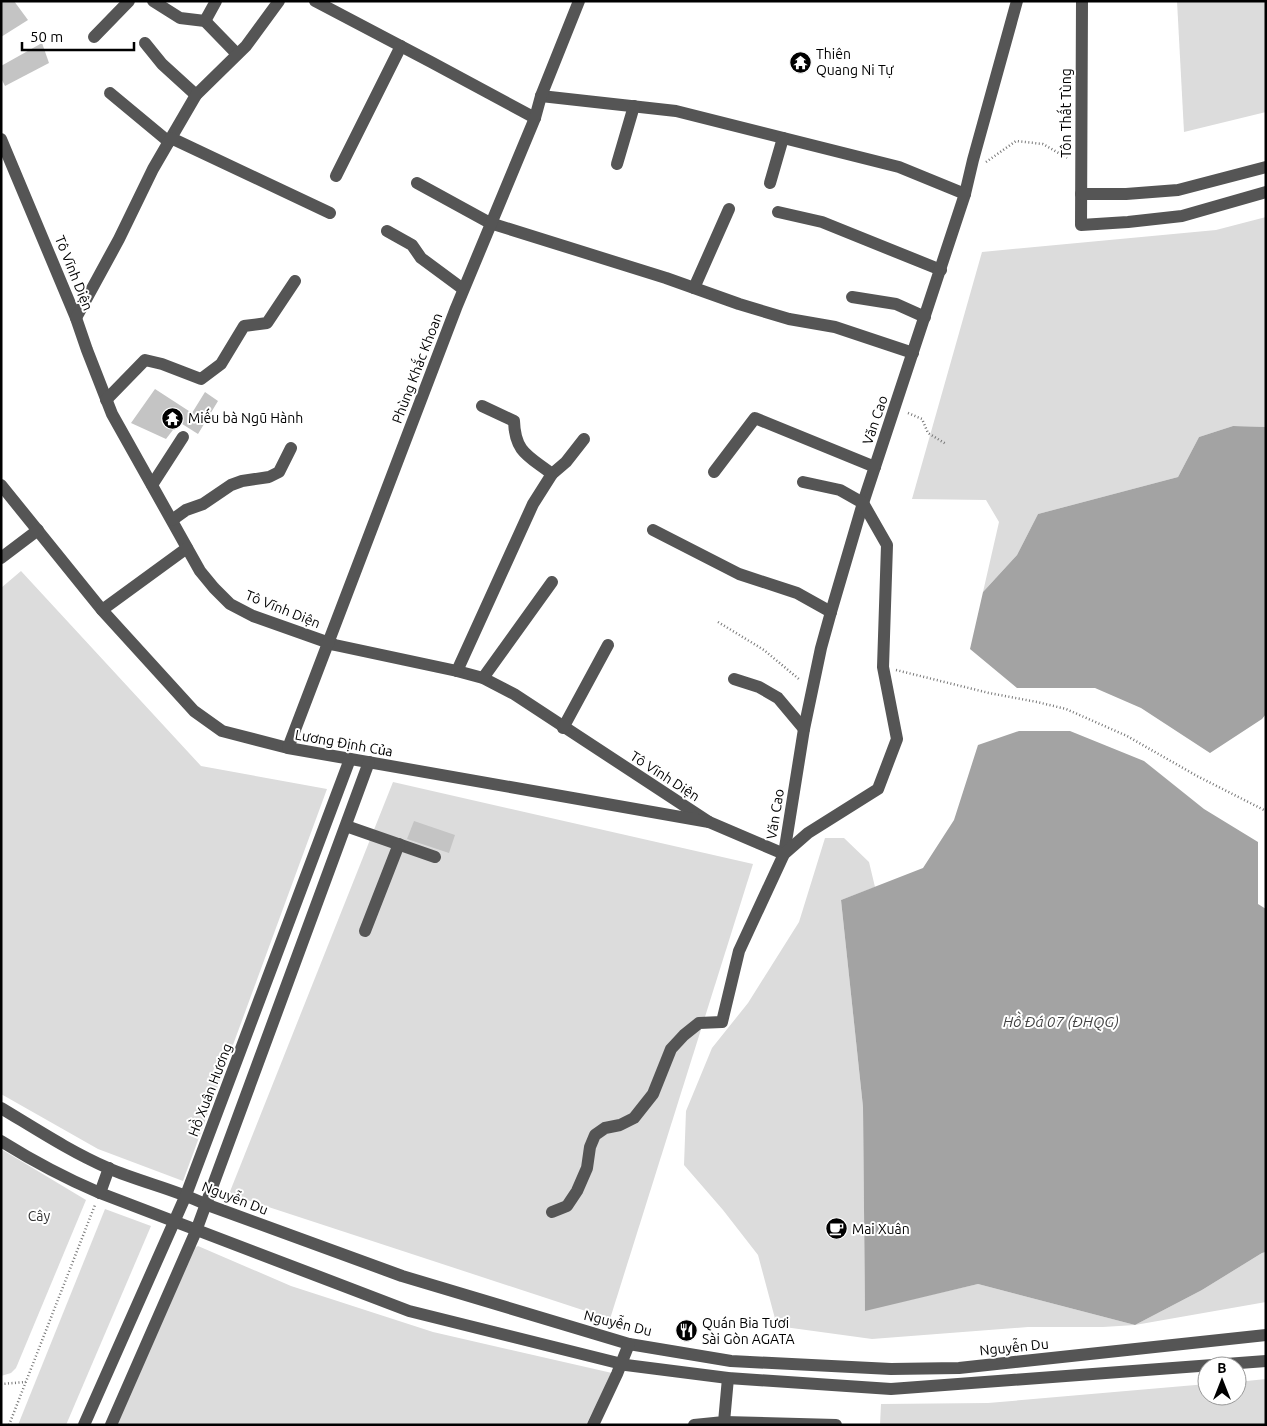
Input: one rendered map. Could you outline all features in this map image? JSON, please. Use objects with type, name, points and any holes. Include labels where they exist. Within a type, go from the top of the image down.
[{"type":"street","points":[[94,37],[129,1]]},
{"type":"street","points":[[152,1],[180,18],[205,21],[237,54]]},
{"type":"street","points":[[205,21],[216,1]]},
{"type":"street","points":[[76,318],[119,239],[153,169],[196,95],[246,46],[279,1]]},
{"type":"street","points":[[315,1],[535,118]]},
{"type":"street","name":"Phùng Khắc Khoan","points":[[288,748],[463,290],[535,118],[541,96],[580,1]]},
{"type":"street","name":"Văn Cao","points":[[784,854],[804,729],[821,648],[863,503],[965,194],[1017,1]]},
{"type":"street","name":"Tôn Thất Tùng","points":[[1082,1],[1081,225],[1182,216],[1266,192]]},
{"type":"street","points":[[145,43],[162,64],[196,95]]},
{"type":"street","points":[[336,176],[400,46]]},
{"type":"street","points":[[110,93],[170,140],[330,213]]},
{"type":"street","points":[[541,96],[676,111],[899,167],[965,194]]},
{"type":"street","points":[[617,164],[634,106]]},
{"type":"street","points":[[770,183],[783,138]]},
{"type":"street","name":"Tô Vĩnh Diện","points":[[1,139],[76,318],[112,414],[200,571],[230,604],[253,616],[328,643],[483,678],[514,694],[563,728],[709,822]]},
{"type":"street","points":[[1081,194],[1126,194],[1178,190],[1266,167]]},
{"type":"street","points":[[416,183],[490,222],[789,319],[835,327],[914,353]]},
{"type":"street","points":[[694,288],[729,209]]},
{"type":"street","points":[[778,212],[822,222],[941,270]]},
{"type":"street","points":[[388,231],[412,245],[420,258],[463,290]]},
{"type":"street","points":[[106,400],[145,360],[162,364],[201,379],[221,364],[244,326],[267,323],[295,281]]},
{"type":"street","points":[[852,297],[896,304],[925,317]]},
{"type":"street","points":[[482,406],[514,421],[514,434],[519,448],[552,474]]},
{"type":"street","points":[[714,472],[755,418],[875,467]]},
{"type":"street","points":[[152,485],[183,437]]},
{"type":"street","points":[[457,671],[533,504],[552,474],[566,462],[584,440]]},
{"type":"street","points":[[172,520],[186,510],[203,504],[231,485],[242,481],[269,477],[279,472],[291,448]]},
{"type":"street","points":[[552,1212],[566,1206],[577,1191],[587,1168],[590,1147],[595,1135],[605,1128],[620,1125],[634,1118],[653,1094],[671,1048],[698,1023],[722,1022],[739,951],[784,854],[808,833],[878,789],[897,739],[883,667],[886,545],[863,503],[840,490],[803,482]]},
{"type":"street","name":"Lương Định Của","points":[[1,485],[102,610],[194,711],[222,731],[288,748],[350,760],[709,822],[784,854]]},
{"type":"street","points":[[1,558],[38,530]]},
{"type":"street","points":[[653,530],[739,574],[796,593],[831,612]]},
{"type":"street","points":[[102,610],[187,548]]},
{"type":"street","points":[[483,678],[552,582]]},
{"type":"street","points":[[563,728],[608,645]]},
{"type":"street","points":[[734,679],[759,687],[778,698],[804,729]]},
{"type":"street","name":"Hồ Xuân Hương","points":[[84,1425],[186,1195],[350,760]]},
{"type":"street","points":[[111,1425],[196,1230],[369,762]]},
{"type":"street","points":[[346,826],[435,857]]},
{"type":"street","points":[[366,932],[399,844]]},
{"type":"street","name":"Nguyễn Du","points":[[1,1108],[73,1150],[109,1168],[402,1276],[629,1344],[731,1361],[901,1369],[959,1368],[1266,1335]]},
{"type":"street","points":[[1,1141],[30,1159],[100,1193],[409,1311],[621,1364],[728,1378],[891,1389],[1266,1361]]},
{"type":"street","points":[[100,1193],[109,1168]]},
{"type":"street","points":[[593,1425],[629,1344]]},
{"type":"street","points":[[724,1422],[728,1378]]},
{"type":"street","points":[[694,1425],[724,1422],[836,1425]]},
{"type":"path","points":[[970,172],[1016,141],[1043,144],[1071,160]]},
{"type":"path","points":[[895,407],[922,419],[928,434],[946,444]]},
{"type":"path","points":[[718,622],[764,650],[813,691]]},
{"type":"path","points":[[883,667],[989,693],[1066,709],[1127,736],[1197,776],[1266,811]]},
{"type":"path","points":[[9,1425],[100,1193]]},
{"type":"path","points":[[1,1384],[26,1382]]},
{"type":"green space","points":[[1177,1],[1266,1],[1266,112],[1184,132]]},
{"type":"green space","points":[[1266,217],[1266,427],[1233,426],[1199,437],[1178,477],[1038,514],[1017,555],[983,592],[999,522],[986,500],[912,499],[982,252],[1216,230]]},
{"type":"green space","points":[[21,571],[201,766],[327,789],[183,1181],[98,1149],[1,1094],[1,588]]},
{"type":"green space","points":[[393,782],[753,864],[610,1319],[229,1194]]},
{"type":"green space","points":[[825,838],[844,838],[869,862],[875,887],[841,900],[863,1107],[865,1310],[978,1284],[1135,1325],[1028,1327],[872,1339],[777,1326],[758,1255],[723,1210],[684,1165],[686,1111],[712,1048],[748,1003],[799,922]]},
{"type":"green space","name":"Cây","points":[[1,1149],[86,1200],[16,1368],[11,1373],[1,1376]]},
{"type":"green space","points":[[105,1209],[151,1226],[66,1425],[18,1425]]},
{"type":"green space","points":[[198,1246],[291,1286],[433,1332],[612,1373],[586,1425],[112,1425],[185,1253]]},
{"type":"green space","points":[[1266,1252],[1266,1302],[1135,1325],[1202,1290]]},
{"type":"green space","points":[[1266,1379],[1266,1425],[880,1425],[881,1404],[988,1403],[1197,1385],[1197,1406],[1247,1406],[1247,1381]]},
{"type":"water","points":[[1233,426],[1266,427],[1266,714],[1262,719],[1210,753],[1141,708],[1095,688],[1017,688],[970,649],[983,592],[1017,555],[1038,514],[1178,477],[1199,437]]},
{"type":"water","name":"Hồ Đá 07 (ĐHQG)","points":[[1019,731],[1070,731],[1144,761],[1204,809],[1258,842],[1258,904],[1266,909],[1266,1252],[1202,1290],[1135,1325],[978,1284],[865,1311],[863,1107],[841,900],[923,868],[954,820],[978,745]]},
{"type":"building","points":[[1,1],[14,1],[28,20],[1,37]]},
{"type":"building","points":[[42,43],[49,63],[5,86],[1,78],[1,66]]},
{"type":"building","name":"Miếu bà Ngũ Hành","points":[[155,389],[192,413],[205,392],[218,401],[198,434],[179,422],[166,439],[131,423]]},
{"type":"building","points":[[414,821],[455,835],[449,853],[407,839]]},
{"type":"place","name":"Thiên Quang Ni Tự","points":[[800,62]]},
{"type":"place","name":"Miếu bà Ngũ Hành","points":[[172,418]]},
{"type":"place","name":"Mai Xuân","points":[[836,1229]]},
{"type":"place","name":"Quán Bia Tươi Sài Gòn AGATA","points":[[686,1331]]}]
